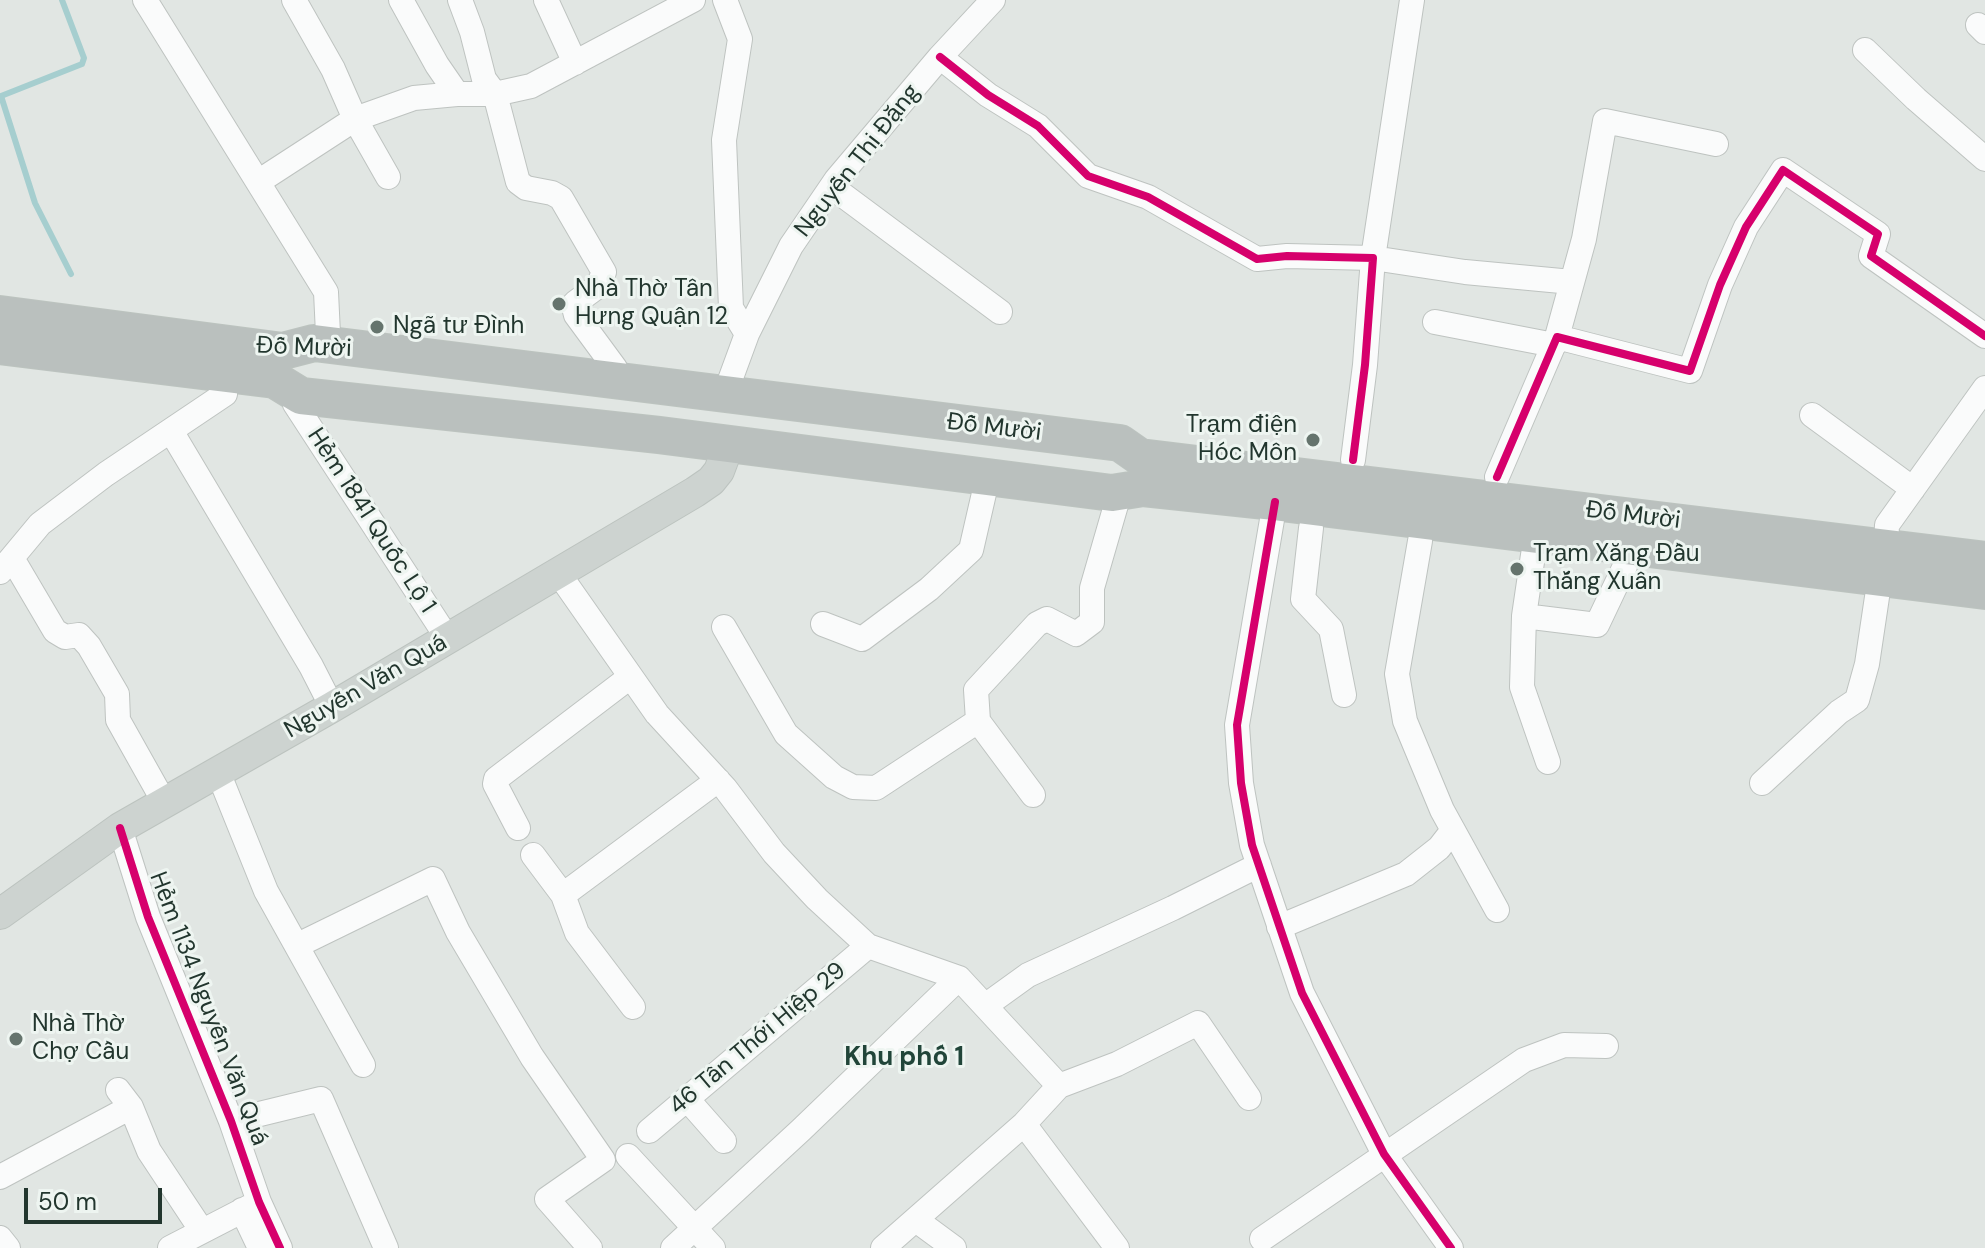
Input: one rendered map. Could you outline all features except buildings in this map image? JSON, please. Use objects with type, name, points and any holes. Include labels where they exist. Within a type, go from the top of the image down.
[{"type":"highway","name":"Đỗ Mười","points":[[0,295],[328,334],[728,389],[1497,477],[1887,536],[1985,560]]},
{"type":"highway","name":"Đỗ Mười","points":[[0,314],[283,351],[314,343],[616,375]]},
{"type":"highway","name":"Đỗ Mười","points":[[0,346],[275,380],[301,396],[659,435],[726,450],[985,489],[1116,505],[1273,513],[1985,591]]},
{"type":"highway","name":"Đỗ Mười","points":[[0,366],[295,404],[1112,493],[1143,488],[1273,513],[1311,528],[1985,611]]},
{"type":"highway","name":"Đỗ Mười","points":[[728,389],[1120,443],[1140,457],[1887,536],[1985,537]]},
{"type":"main road","name":"Nguyễn Văn Quá","points":[[0,914],[120,828],[559,574],[711,481],[719,471],[726,450]]},
{"type":"street","points":[[145,0],[326,292],[328,334]]},
{"type":"street","points":[[294,0],[388,177]]},
{"type":"street","points":[[401,0],[457,94]]},
{"type":"street","points":[[460,0],[484,79],[495,94],[518,182],[526,188],[561,198],[604,272],[598,286],[574,307],[576,315],[616,375]]},
{"type":"street","points":[[546,0],[575,63]]},
{"type":"street","points":[[258,182],[355,119],[414,98],[495,94],[531,86],[693,0]]},
{"type":"street","points":[[725,0],[740,39],[724,140],[731,308],[747,334]]},
{"type":"street","name":"Nguyễn Thị Đặng","points":[[728,389],[747,334],[791,246],[832,187],[940,57],[993,0]]},
{"type":"street","points":[[1353,460],[1365,365],[1373,258],[1412,0]]},
{"type":"street","points":[[1865,50],[1985,159]]},
{"type":"street","points":[[940,57],[988,95],[1038,126],[1088,176],[1148,197],[1257,259],[1287,256],[1373,258],[1465,272],[1572,282]]},
{"type":"street","points":[[1497,477],[1556,341],[1584,239],[1605,121],[1716,144]]},
{"type":"street","points":[[1435,322],[1556,341],[1690,371],[1720,285],[1746,227],[1783,170],[1878,234],[1871,256],[1985,336]]},
{"type":"street","points":[[832,187],[1000,312]]},
{"type":"street","points":[[1887,536],[1913,489],[1985,388]]},
{"type":"street","points":[[164,802],[118,720],[117,694],[86,640],[79,635],[65,637],[55,631],[6,565],[40,524],[106,474],[225,394]]},
{"type":"street","name":"Hẻm 1841 Quốc Lộ 1","points":[[295,404],[448,639]]},
{"type":"street","points":[[1812,415],[1913,489]]},
{"type":"street","points":[[171,431],[311,666],[332,707]]},
{"type":"street","points":[[823,624],[862,639],[929,589],[971,550],[985,489]]},
{"type":"street","points":[[1033,795],[978,721],[976,690],[1037,624],[1047,619],[1076,634],[1092,622],[1092,588],[1116,505]]},
{"type":"street","points":[[1273,513],[1237,725],[1241,783],[1252,845],[1302,993],[1384,1154],[1451,1248]]},
{"type":"street","points":[[1311,528],[1303,599],[1331,629],[1344,695]]},
{"type":"street","points":[[1420,541],[1397,674],[1405,721],[1442,810],[1497,910]]},
{"type":"street","points":[[1533,555],[1524,616],[1522,687],[1548,762]]},
{"type":"street","points":[[1524,616],[1597,625],[1625,566]]},
{"type":"street","points":[[559,574],[657,714],[718,780],[774,853],[817,899],[868,946],[959,978],[1059,1086]]},
{"type":"street","points":[[1762,783],[1803,743],[1857,700],[1867,664],[1877,597]]},
{"type":"street","points":[[724,627],[786,734],[834,777],[853,787],[876,788],[978,721]]},
{"type":"street","points":[[518,828],[495,784],[496,779],[630,677]]},
{"type":"street","points":[[218,772],[266,891],[363,1065]]},
{"type":"street","points":[[563,895],[718,780]]},
{"type":"street","name":"Hẻm 1134 Nguyễn Văn Quá","points":[[120,828],[148,917],[231,1121],[250,1206],[280,1248]]},
{"type":"street","points":[[1279,927],[1406,874],[1439,848],[1453,830]]},
{"type":"street","points":[[533,855],[563,895],[577,933],[633,1007]]},
{"type":"street","points":[[985,1006],[1028,975],[1259,865]]},
{"type":"street","points":[[298,945],[433,879],[458,932],[532,1057],[603,1160],[547,1199],[590,1248]]},
{"type":"street","name":"46 Tân Thới Hiệp 29","points":[[649,1131],[868,946]]},
{"type":"street","points":[[673,1248],[959,978]]},
{"type":"street","points":[[883,1248],[1024,1124],[1059,1086],[1117,1064],[1198,1023],[1249,1098]]},
{"type":"street","points":[[1262,1239],[1524,1060],[1564,1045],[1606,1046]]},
{"type":"street","points":[[0,1177],[124,1098],[149,1151],[202,1231]]},
{"type":"street","points":[[231,1121],[321,1099],[386,1248]]},
{"type":"street","points":[[687,1099],[724,1141]]},
{"type":"street","points":[[1024,1124],[1117,1248]]},
{"type":"street","points":[[628,1156],[713,1248]]},
{"type":"street","points":[[170,1248],[250,1206],[260,1248]]},
{"type":"street","points":[[916,1220],[954,1248]]},
{"type":"street","points":[[0,1238],[8,1248]]},
{"type":"waterway","points":[[62,0],[84,58],[82,64],[1,96],[35,203],[71,274]]},
{"type":"cycle path","points":[[940,57],[988,95],[1038,126],[1088,176],[1148,197],[1257,259],[1287,256],[1373,258],[1365,365],[1353,460]]},
{"type":"cycle path","points":[[1497,477],[1557,337],[1690,371],[1720,285],[1746,227],[1783,170],[1878,234],[1871,256],[1985,336]]},
{"type":"cycle path","points":[[1275,502],[1237,725],[1241,783],[1252,845],[1302,993],[1384,1154],[1451,1248]]},
{"type":"cycle path","points":[[120,828],[148,917],[231,1121],[259,1202],[280,1248]]},
{"type":"place","name":"Nhà Thờ Tân Hưng Quận 12","points":[[559,304]]},
{"type":"place","name":"Ngã tư Đình","points":[[377,327]]},
{"type":"place","name":"Trạm điện Hóc Môn","points":[[1313,440]]},
{"type":"place","name":"Trạm Xăng Đầu Thắng Xuân","points":[[1517,569]]},
{"type":"place","name":"Nhà Thờ Chợ Cầu","points":[[16,1039]]},
{"type":"district","name":"Khu phố 1","points":[[904,1058]]}]
